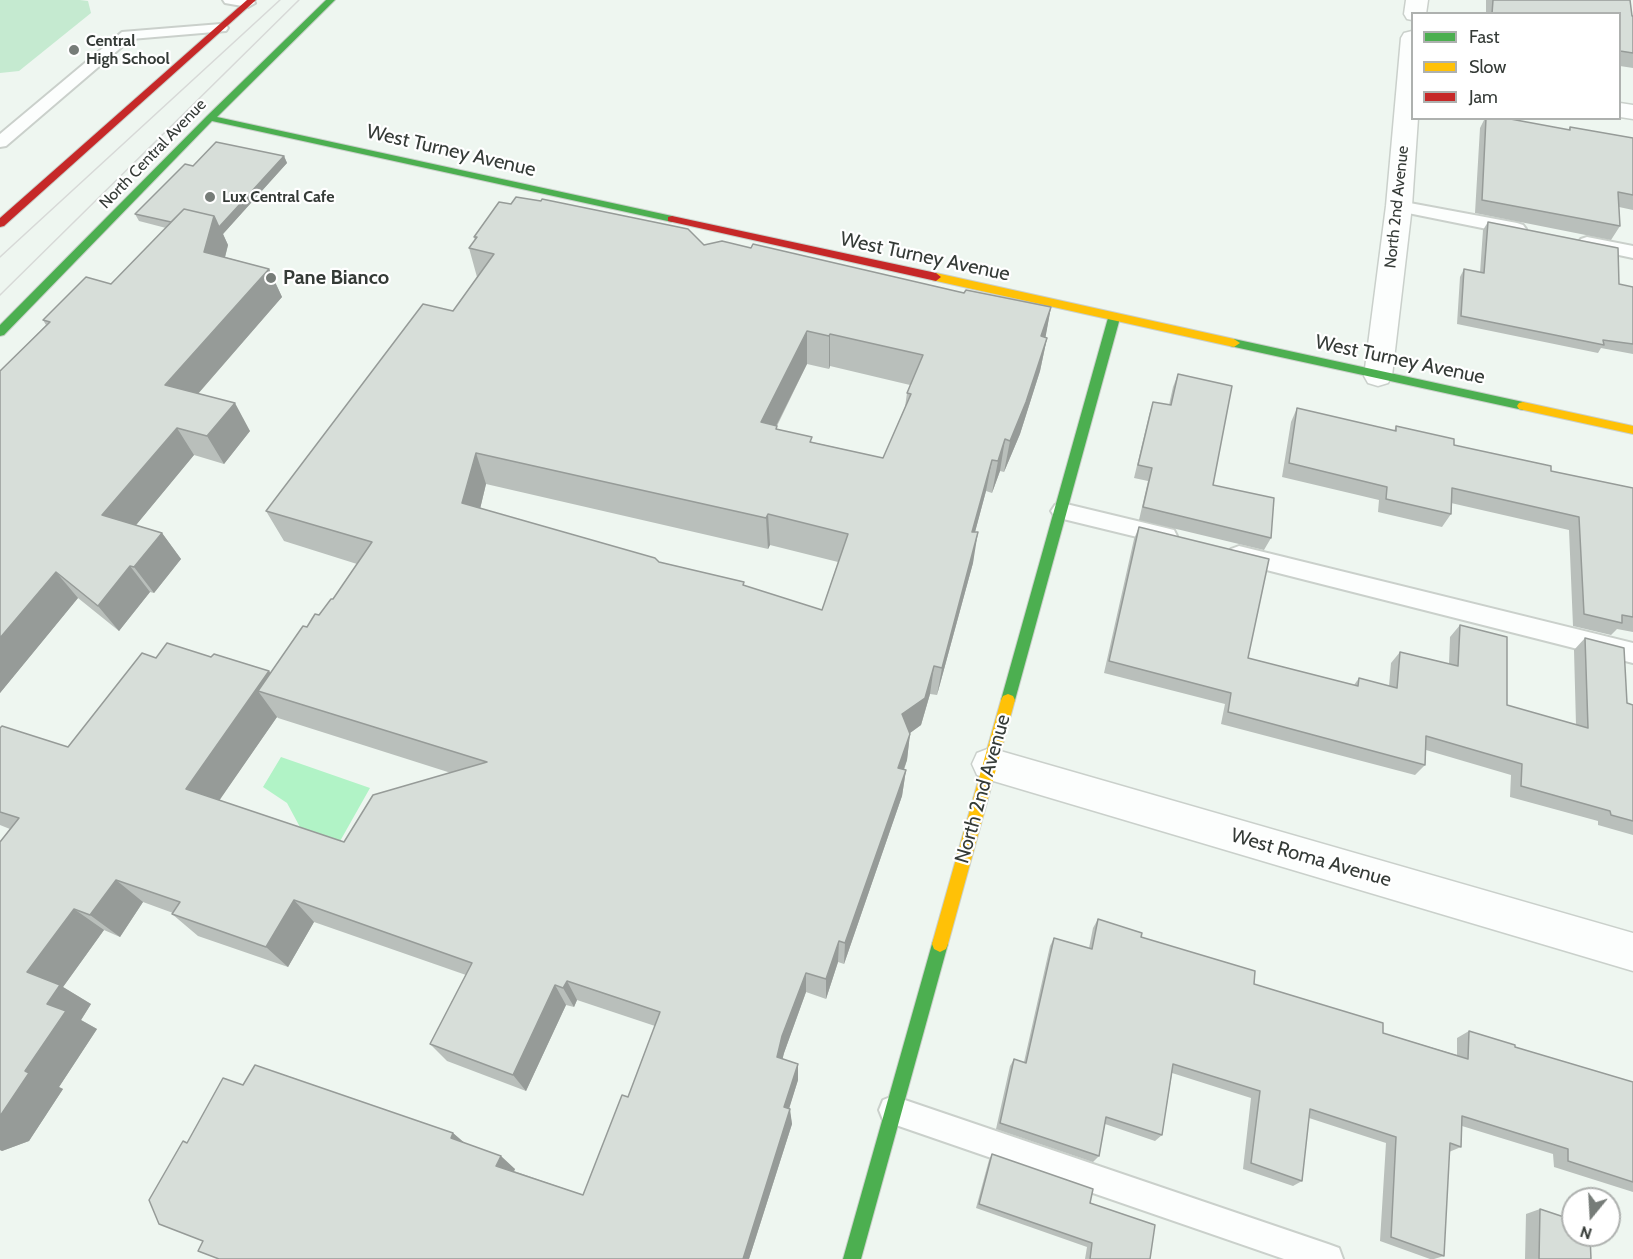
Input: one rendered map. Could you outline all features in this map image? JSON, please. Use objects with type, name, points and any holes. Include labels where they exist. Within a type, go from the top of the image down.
[{"type":"street","name":"North Central Avenue","points":[[0,332],[210,118],[330,0]]},
{"type":"street","points":[[0,224],[250,2]]},
{"type":"street","name":"North 2nd Avenue","points":[[1378,376],[1399,206],[1411,73]]},
{"type":"street","name":"West Turney Avenue","points":[[210,118],[1378,376],[1633,430]]},
{"type":"street","name":"North 2nd Avenue","points":[[852,1259],[1114,318]]},
{"type":"street","name":"West Roma Avenue","points":[[990,764],[1633,952]]},
{"type":"lane","points":[[230,0],[250,2]]},
{"type":"lane","points":[[0,142],[127,35],[221,28]]},
{"type":"lane","points":[[1399,206],[1530,232]]},
{"type":"lane","points":[[1564,238],[1633,252]]},
{"type":"lane","points":[[1062,511],[1188,542]]},
{"type":"lane","points":[[1222,550],[1633,653]]},
{"type":"lane","points":[[893,1110],[1328,1259]]},
{"type":"shaded area","points":[[0,0],[88,1],[91,13],[19,71],[0,73]]},
{"type":"shaded area","points":[[281,757],[370,788],[339,843],[301,829],[287,803],[263,787]]},
{"type":"building","points":[[1493,0],[1630,0],[1633,16],[1633,53],[1621,51],[1621,12],[1492,12]]},
{"type":"building","points":[[1486,120],[1516,120],[1633,138],[1633,195],[1618,192],[1620,226],[1482,200]]},
{"type":"building","name":"Lux Central Cafe","points":[[216,142],[284,156],[219,227],[214,216],[184,209],[171,222],[135,214],[185,164],[193,166]]},
{"type":"building","points":[[516,197],[541,201],[542,199],[688,229],[704,245],[722,241],[751,248],[753,244],[964,293],[966,290],[1051,307],[1041,336],[1047,338],[1026,402],[1010,441],[1005,439],[998,461],[992,460],[972,532],[978,532],[942,668],[934,666],[925,698],[902,714],[910,734],[898,768],[906,770],[845,943],[839,941],[826,979],[806,973],[782,1036],[777,1057],[798,1064],[784,1107],[790,1109],[743,1259],[219,1259],[198,1251],[203,1241],[159,1224],[149,1200],[183,1141],[187,1143],[223,1078],[243,1085],[255,1065],[453,1133],[451,1138],[501,1156],[496,1166],[583,1195],[622,1095],[628,1097],[660,1012],[567,981],[563,988],[555,985],[513,1075],[430,1044],[472,963],[294,900],[266,947],[172,914],[180,902],[116,880],[90,915],[74,909],[27,972],[60,985],[47,1004],[66,1011],[25,1071],[29,1073],[0,1116],[0,842],[19,818],[0,812],[0,728],[2,726],[68,747],[142,653],[156,658],[167,643],[211,657],[214,654],[269,671],[186,789],[344,842],[373,795],[487,762],[258,691],[303,626],[307,627],[315,614],[319,615],[333,599],[372,542],[266,511],[423,304],[453,311],[494,254],[469,248],[477,237],[474,237],[499,202],[511,204]],"holes":[[[807,331],[923,355],[907,393],[911,394],[883,458],[810,442],[812,437],[776,429],[777,426],[761,422]],[[476,453],[766,518],[768,514],[848,534],[822,610],[743,585],[744,582],[659,562],[655,558],[462,503]]]},
{"type":"building","points":[[184,209],[214,216],[204,252],[269,269],[165,385],[235,403],[207,436],[177,428],[102,515],[162,533],[134,567],[130,566],[98,606],[56,572],[0,638],[0,371],[50,322],[43,320],[86,277],[111,284]]},
{"type":"building","points":[[1488,222],[1618,248],[1619,284],[1633,287],[1633,344],[1603,340],[1604,345],[1461,316],[1464,269],[1484,273]]},
{"type":"building","points":[[1178,374],[1232,386],[1213,485],[1274,498],[1271,538],[1143,507],[1152,468],[1138,465],[1153,402],[1171,405]]},
{"type":"building","points":[[1297,408],[1396,431],[1396,426],[1454,439],[1454,445],[1551,466],[1551,471],[1633,488],[1633,617],[1622,615],[1622,623],[1584,614],[1579,517],[1452,488],[1451,514],[1386,499],[1387,487],[1289,463]]},
{"type":"building","points":[[1139,527],[1269,559],[1248,658],[1358,686],[1359,678],[1397,688],[1400,652],[1458,666],[1460,625],[1507,637],[1507,705],[1588,728],[1585,638],[1624,648],[1627,703],[1633,705],[1633,821],[1611,815],[1610,811],[1521,786],[1522,764],[1426,736],[1425,765],[1228,712],[1231,693],[1109,661]]},
{"type":"building","points":[[1098,919],[1142,933],[1141,937],[1255,971],[1254,984],[1383,1023],[1383,1033],[1468,1059],[1469,1031],[1633,1082],[1633,1182],[1568,1161],[1568,1149],[1462,1116],[1461,1147],[1450,1143],[1444,1256],[1391,1237],[1396,1137],[1310,1109],[1302,1181],[1251,1163],[1260,1091],[1173,1064],[1162,1135],[1106,1117],[1099,1156],[1000,1123],[1014,1059],[1026,1063],[1054,938],[1092,949]]},
{"type":"building","points":[[992,1154],[1093,1189],[1090,1203],[1155,1225],[1150,1259],[1090,1259],[1092,1243],[979,1204]]},
{"type":"building","points":[[1540,1209],[1561,1216],[1561,1247],[1590,1247],[1591,1259],[1539,1259]]},
{"type":"tram line","points":[[0,257],[280,0]]},
{"type":"tram line","points":[[0,295],[299,0]]},
{"type":"traffic: fast","points":[[0,332],[210,118],[331,0]]},
{"type":"traffic: fast","points":[[210,118],[672,219]]},
{"type":"traffic: fast","points":[[1008,700],[1114,318]]},
{"type":"traffic: fast","points":[[1234,343],[1523,406]]},
{"type":"traffic: fast","points":[[852,1259],[940,944]]},
{"type":"traffic: slow","points":[[936,277],[1234,343]]},
{"type":"traffic: slow","points":[[1523,406],[1633,430]]},
{"type":"traffic: slow","points":[[940,944],[1008,700]]},
{"type":"traffic: jam","points":[[0,224],[252,0]]},
{"type":"traffic: jam","points":[[672,219],[936,277]]},
{"type":"place","name":"Central High School","points":[[74,50]]},
{"type":"place","name":"Lux Central Cafe","points":[[210,197]]},
{"type":"place","name":"Pane Bianco","points":[[271,278]]}]
